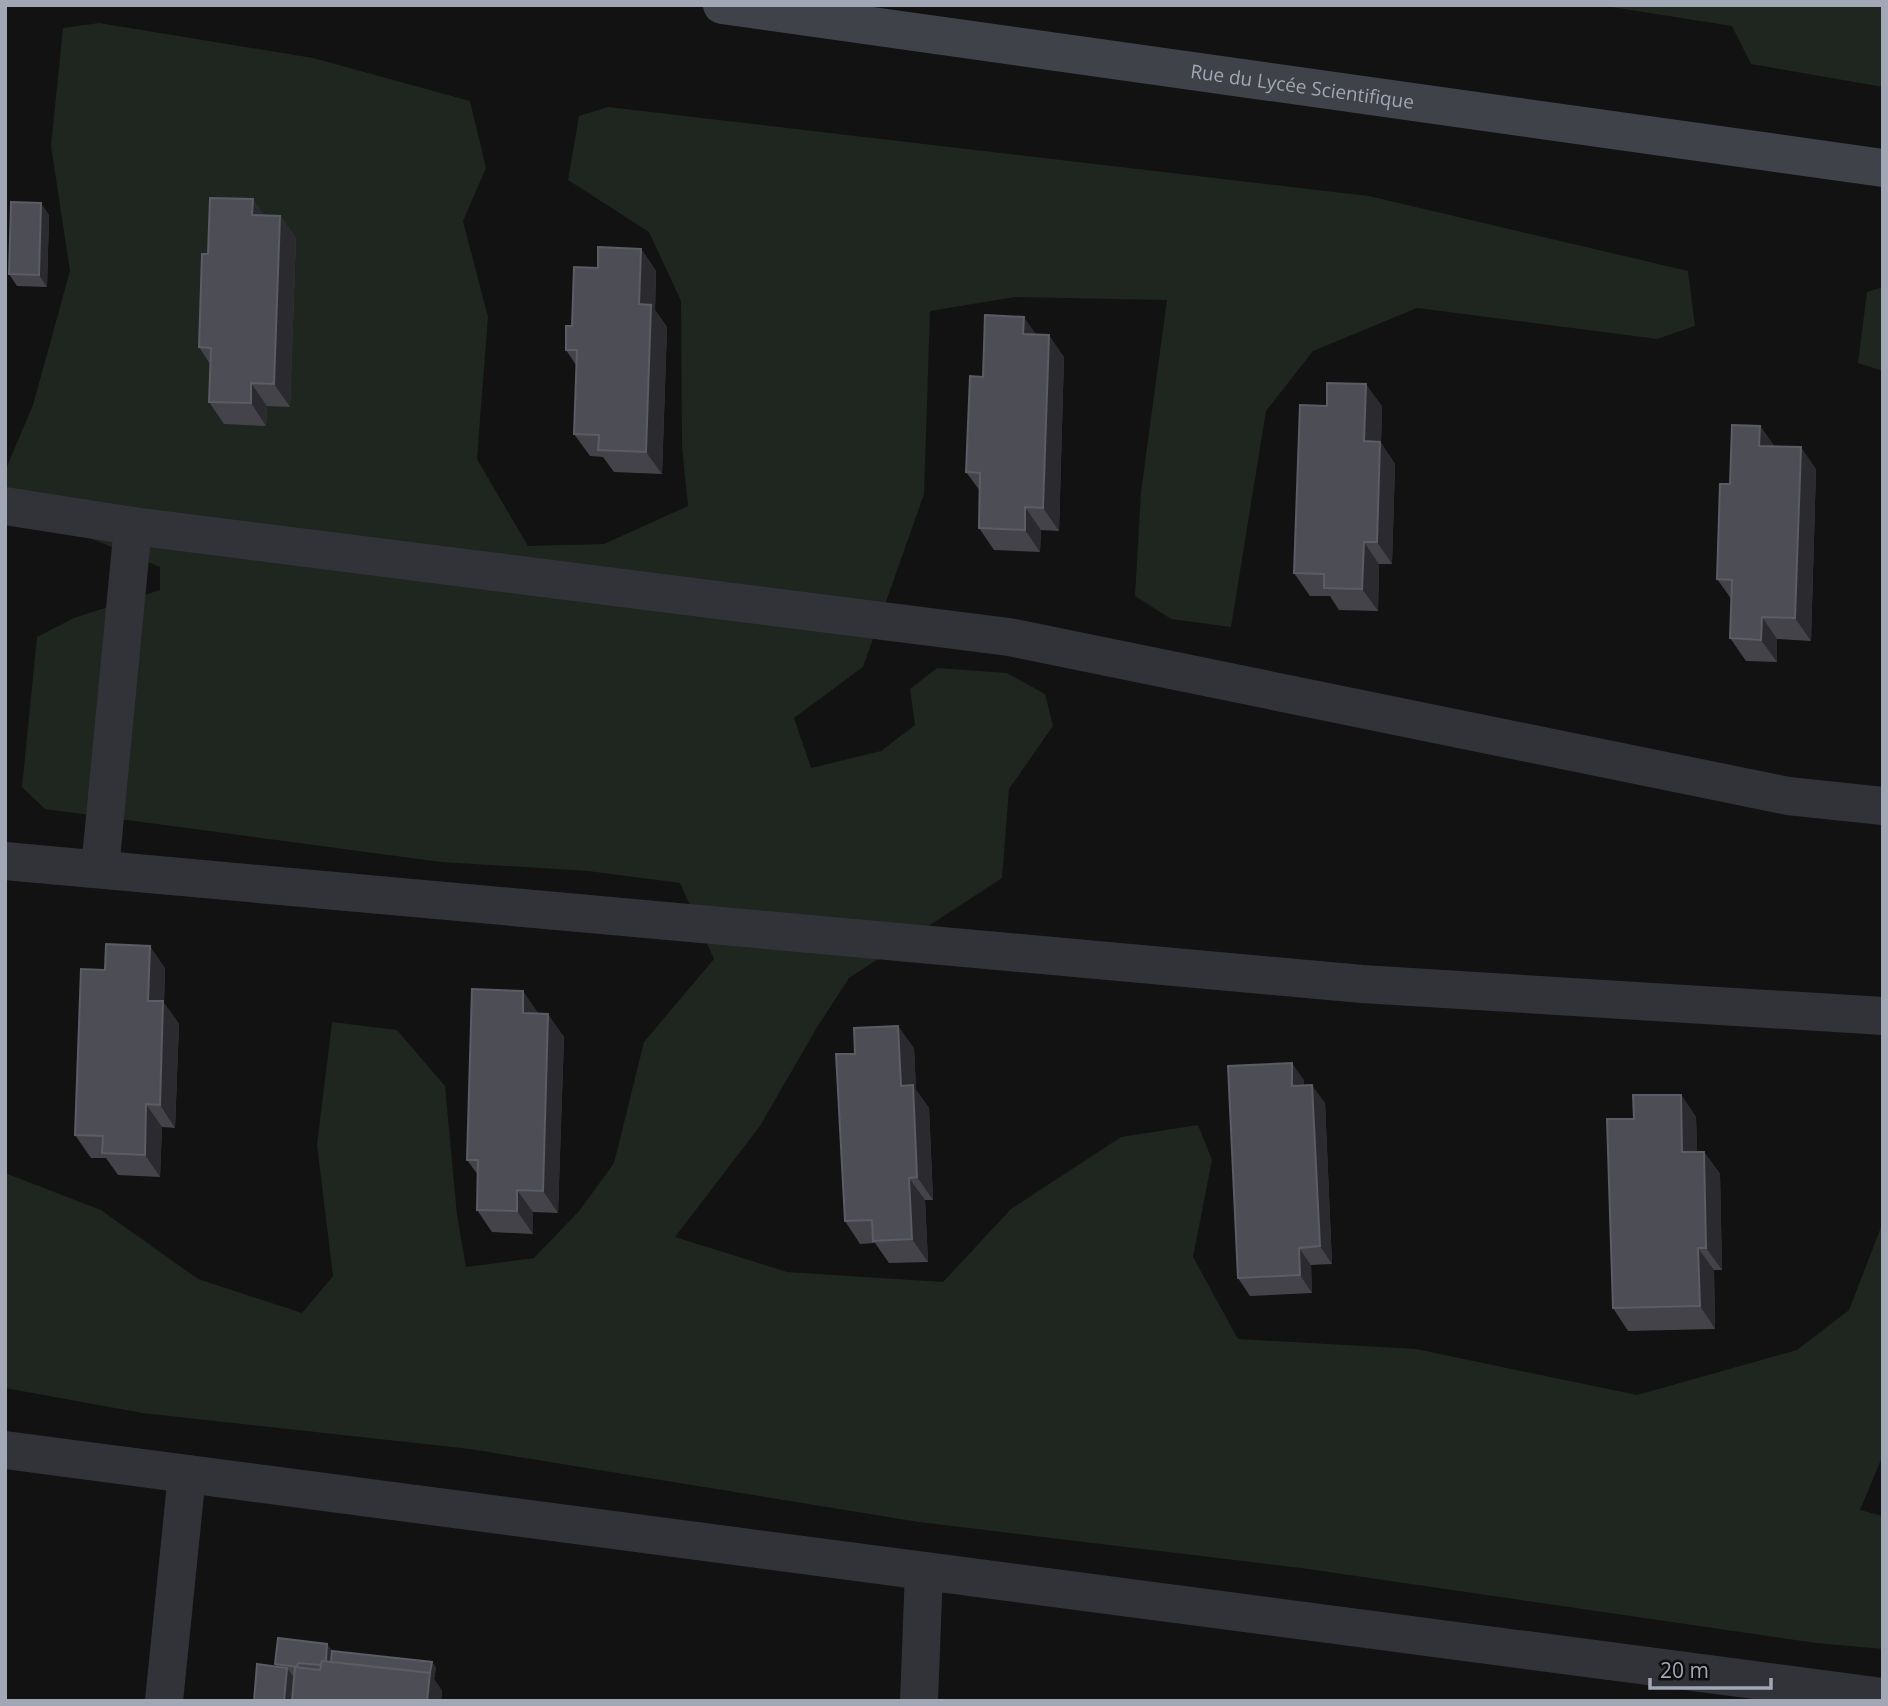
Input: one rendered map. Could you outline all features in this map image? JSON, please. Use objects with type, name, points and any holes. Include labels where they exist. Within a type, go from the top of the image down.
[{"type":"street","name":"Rue du Lycée Scientifique","points":[[722,5],[1883,169]]},
{"type":"street","points":[[5,506],[133,526],[1009,637],[1788,796],[1883,806]]},
{"type":"street","points":[[100,869],[133,526]]},
{"type":"street","points":[[5,861],[1362,984],[1883,1016]]},
{"type":"street","points":[[5,1450],[924,1571],[1665,1685],[1883,1698]]},
{"type":"street","points":[[164,1701],[187,1474]]},
{"type":"street","points":[[919,1701],[924,1571]]},
{"type":"shaded area","points":[[1599,5],[1883,5],[1883,87],[1751,64],[1732,26]]},
{"type":"shaded area","points":[[99,23],[313,58],[470,101],[486,168],[463,221],[488,317],[477,459],[528,546],[604,544],[688,506],[682,446],[681,301],[649,232],[568,180],[579,116],[608,107],[1369,196],[1688,271],[1695,326],[1657,339],[1417,308],[1313,351],[1266,411],[1231,627],[1171,619],[1135,596],[1141,492],[1167,300],[1015,297],[930,311],[924,494],[863,667],[794,718],[811,768],[881,751],[915,725],[910,689],[937,668],[1007,673],[1045,694],[1053,726],[1009,789],[1002,878],[849,978],[760,1126],[675,1237],[787,1272],[943,1282],[1011,1209],[1121,1137],[1198,1125],[1212,1160],[1193,1257],[1238,1339],[1416,1349],[1637,1395],[1797,1350],[1849,1310],[1883,1222],[1883,1455],[1860,1510],[1883,1516],[1883,1649],[1816,1643],[1301,1568],[919,1522],[470,1449],[142,1413],[5,1388],[5,1173],[101,1210],[198,1279],[302,1313],[333,1276],[317,1145],[332,1022],[397,1030],[445,1086],[457,1215],[466,1267],[534,1258],[580,1210],[614,1163],[644,1042],[714,959],[680,883],[588,871],[441,862],[45,809],[22,787],[37,637],[74,618],[160,590],[160,567],[5,503],[5,471],[33,405],[70,271],[51,146],[63,28]]},
{"type":"shaded area","points":[[1883,287],[1883,371],[1858,363],[1867,292]]},
{"type":"building","points":[[210,198],[253,199],[252,215],[280,216],[274,384],[251,383],[251,403],[209,402],[211,348],[199,347],[202,254],[208,254]]},
{"type":"building","points":[[11,202],[41,203],[39,275],[9,274]]},
{"type":"building","points":[[598,247],[641,249],[639,304],[651,305],[646,452],[598,450],[599,435],[574,434],[577,350],[566,350],[566,326],[572,326],[574,267],[598,268]]},
{"type":"building","points":[[985,315],[1024,317],[1023,334],[1049,335],[1043,508],[1025,507],[1025,530],[979,528],[980,473],[966,472],[970,376],[983,377]]},
{"type":"building","points":[[1327,383],[1366,384],[1364,441],[1380,442],[1377,542],[1364,542],[1362,589],[1324,588],[1324,574],[1294,573],[1300,405],[1327,406]]},
{"type":"building","points":[[1732,425],[1760,426],[1759,446],[1801,447],[1795,618],[1762,617],[1761,640],[1730,638],[1732,580],[1717,579],[1720,484],[1730,484]]},
{"type":"building","points":[[106,944],[150,946],[148,1001],[163,1001],[160,1105],[146,1104],[145,1155],[102,1153],[103,1136],[75,1135],[81,969],[105,970]]},
{"type":"building","points":[[472,989],[523,991],[523,1013],[548,1014],[543,1191],[517,1190],[517,1211],[477,1210],[478,1160],[467,1160]]},
{"type":"building","points":[[898,1026],[901,1086],[913,1085],[917,1177],[909,1178],[912,1239],[873,1241],[872,1220],[845,1221],[836,1054],[855,1054],[854,1028]]},
{"type":"building","points":[[1292,1063],[1292,1086],[1312,1085],[1320,1246],[1299,1248],[1300,1275],[1238,1278],[1228,1066]]},
{"type":"building","points":[[1633,1095],[1681,1095],[1682,1152],[1704,1152],[1706,1248],[1698,1248],[1700,1306],[1613,1308],[1607,1119],[1634,1119]]},
{"type":"building","points":[[278,1638],[327,1644],[326,1662],[322,1661],[321,1665],[298,1663],[297,1667],[275,1664]]},
{"type":"building","points":[[332,1651],[432,1662],[430,1673],[331,1662]]},
{"type":"building","points":[[322,1661],[430,1673],[427,1701],[292,1701],[295,1667],[320,1670]]},
{"type":"building","points":[[257,1664],[287,1668],[284,1701],[254,1701]]}]
